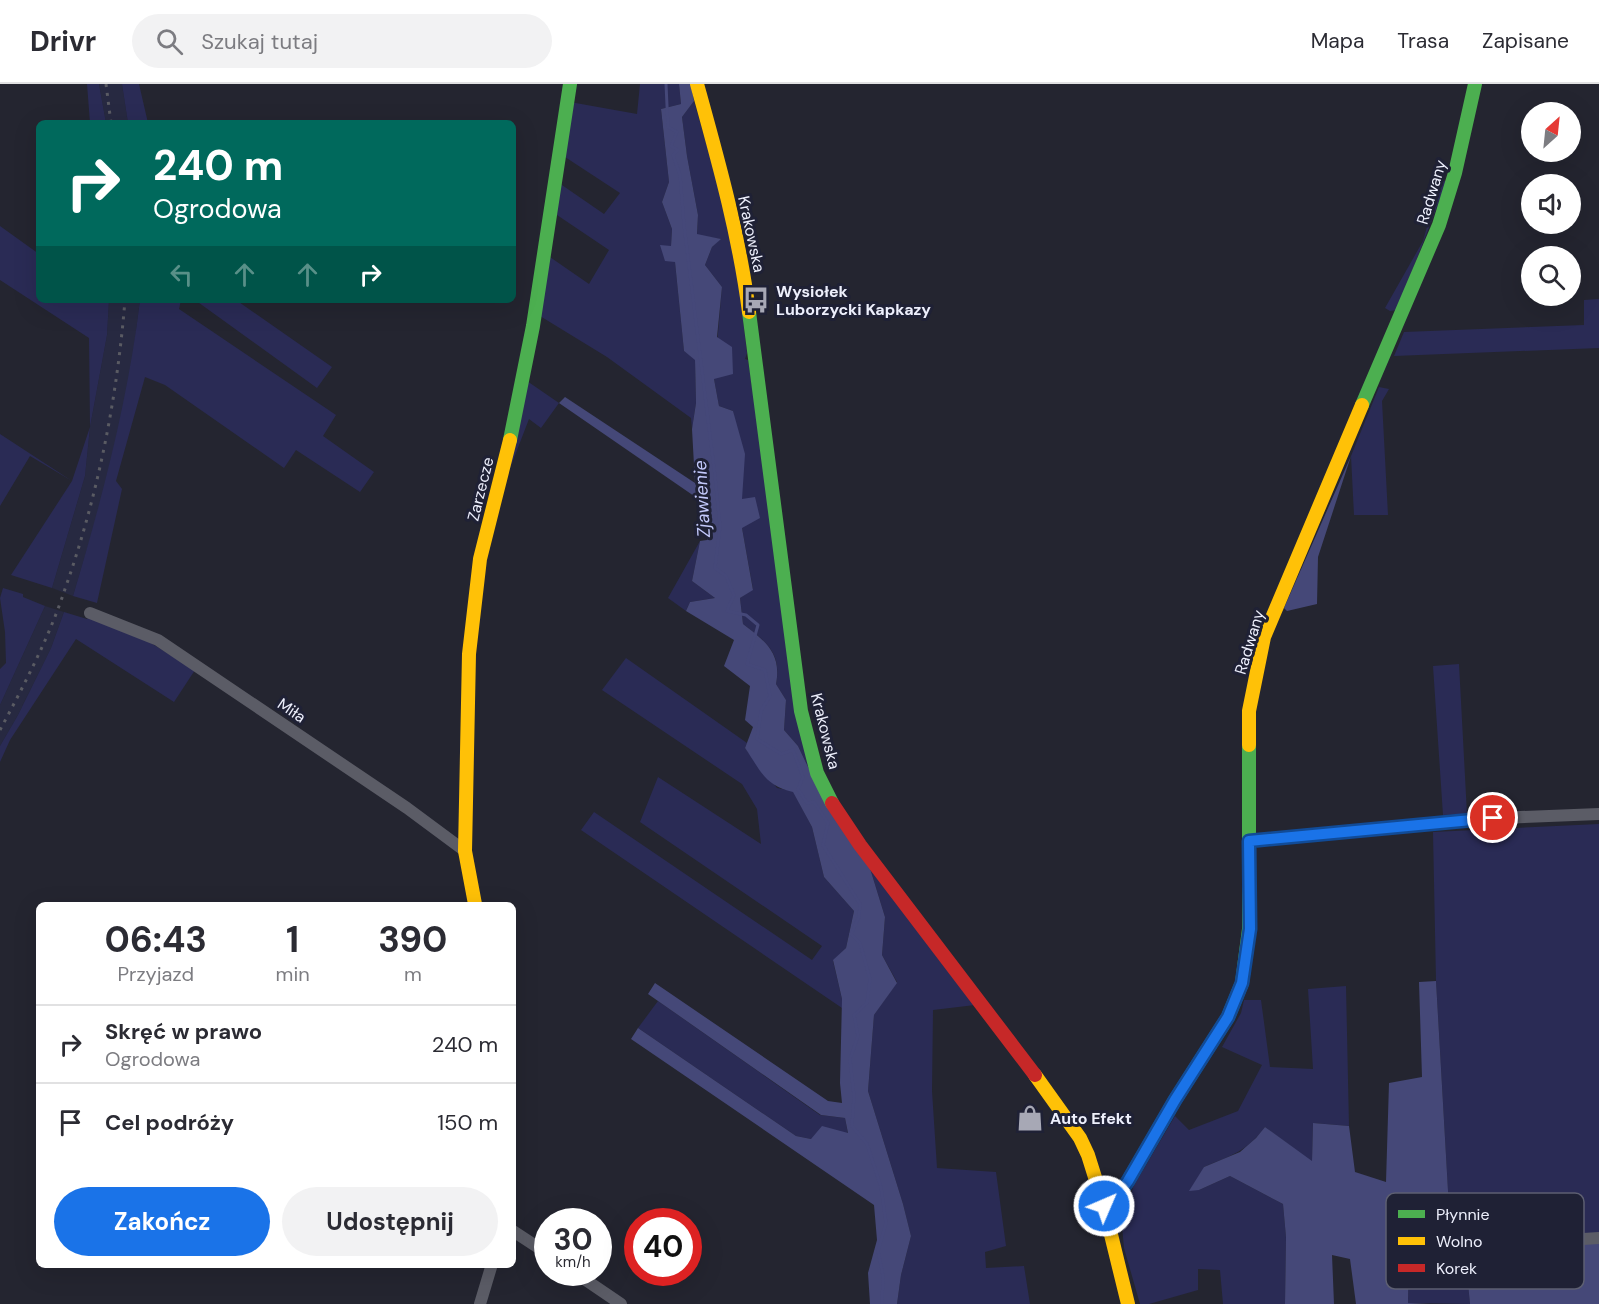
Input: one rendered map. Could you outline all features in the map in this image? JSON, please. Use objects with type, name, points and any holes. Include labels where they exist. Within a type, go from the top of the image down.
[{"type":"street","name":"Zarzecze","points":[[475,902],[465,851],[469,654],[480,559],[510,440],[533,326],[570,84]]},
{"type":"street","name":"Krakowska","points":[[697,84],[731,208],[743,268],[801,711],[817,773],[831,802],[860,844],[1045,1087],[1080,1138],[1088,1155],[1104,1206],[1128,1304]]},
{"type":"street","name":"Radwany","points":[[1104,1206],[1117,1197],[1128,1181],[1175,1100],[1228,1017],[1242,983],[1250,929],[1249,711],[1264,637],[1439,225],[1455,173],[1475,84]]},
{"type":"street","name":"Miła","points":[[90,613],[158,640],[407,808],[465,851]]},
{"type":"street","points":[[1249,841],[1472,819],[1599,814]]},
{"type":"street","points":[[516,1233],[534,1245]]},
{"type":"street","points":[[1584,1239],[1599,1238]]},
{"type":"street","points":[[480,1304],[491,1268]]},
{"type":"street","points":[[595,1286],[621,1304]]},
{"type":"shaded area","points":[[87,84],[99,84],[105,120],[90,120]]},
{"type":"shaded area","points":[[99,84],[122,84],[128,120],[105,120]]},
{"type":"shaded area","points":[[122,84],[139,84],[147,120],[128,120]]},
{"type":"shaded area","points":[[640,84],[679,84],[681,104],[661,109],[669,182],[662,202],[672,229],[671,246],[661,246],[675,262],[684,351],[695,359],[696,403],[692,429],[691,418],[607,357],[540,316],[547,255],[589,284],[609,250],[557,215],[559,183],[604,214],[620,193],[562,155],[570,102],[637,114]]},
{"type":"shaded area","points":[[679,84],[691,84],[694,101],[682,117],[698,215],[697,234],[721,239],[712,247],[705,265],[722,287],[717,337],[732,347],[733,374],[714,379],[719,406],[733,411],[745,454],[742,499],[755,497],[760,518],[742,528],[753,590],[740,598],[743,624],[765,642],[774,656],[776,684],[786,700],[784,730],[798,746],[822,796],[869,865],[885,917],[882,955],[897,983],[874,1015],[868,1091],[911,1236],[901,1275],[897,1304],[870,1304],[868,1273],[877,1240],[874,1205],[631,1039],[638,1028],[796,1136],[811,1139],[822,1126],[848,1133],[845,1118],[821,1115],[648,994],[655,983],[828,1101],[842,1103],[840,1083],[842,999],[833,960],[846,948],[854,911],[824,877],[812,827],[793,792],[769,781],[745,748],[753,727],[745,720],[750,686],[724,666],[734,640],[686,611],[690,602],[715,598],[692,581],[700,541],[707,540],[710,507],[559,403],[565,397],[695,483],[692,429],[696,403],[695,360],[684,351],[675,262],[665,261],[660,245],[671,246],[672,229],[662,202],[669,182],[661,109],[681,104]]},
{"type":"shaded area","points":[[694,101],[727,216],[738,278],[747,353],[745,359],[748,360],[810,771],[798,746],[784,730],[786,700],[776,684],[777,664],[774,656],[765,642],[743,624],[740,598],[753,589],[742,528],[742,499],[733,411],[719,406],[714,379],[722,287],[705,265],[712,247],[720,239],[697,235],[698,215],[682,117]]},
{"type":"shaded area","points":[[1440,181],[1447,181],[1397,310],[1390,311],[1385,308],[1423,241]]},
{"type":"shaded area","points":[[0,226],[36,252],[36,303],[109,303],[107,335],[90,427],[89,338],[0,280]]},
{"type":"shaded area","points":[[1599,299],[1599,348],[1394,356],[1404,332],[1584,325],[1584,300]]},
{"type":"shaded area","points":[[109,303],[140,303],[131,371],[105,489],[73,596],[52,588],[85,476],[90,427],[107,335]]},
{"type":"shaded area","points":[[140,303],[180,303],[179,309],[336,415],[323,436],[374,472],[360,492],[296,450],[284,468],[165,385],[145,377],[116,481],[122,489],[97,603],[73,596],[113,450]]},
{"type":"shaded area","points":[[199,303],[240,303],[332,367],[317,388]]},
{"type":"shaded area","points":[[527,381],[559,403],[541,428],[529,419],[504,484]]},
{"type":"shaded area","points":[[1379,387],[1389,389],[1382,401],[1388,515],[1354,515],[1351,456]]},
{"type":"shaded area","points":[[90,427],[85,476],[52,588],[11,575],[72,481]]},
{"type":"shaded area","points":[[0,434],[72,481],[30,456],[0,506]]},
{"type":"shaded area","points":[[1351,456],[1318,557],[1317,604],[1287,611],[1284,608]]},
{"type":"shaded area","points":[[700,541],[692,581],[715,598],[690,602],[686,611],[668,598]]},
{"type":"shaded area","points":[[3,588],[23,594],[23,597],[45,606],[0,705],[0,669],[6,663],[5,632],[0,598]]},
{"type":"shaded area","points":[[45,606],[64,612],[51,648],[0,746],[0,705]]},
{"type":"shaded area","points":[[64,612],[87,619],[89,617],[141,637],[195,670],[174,702],[76,639],[10,740],[0,762],[0,746],[51,648]]},
{"type":"shaded area","points":[[626,658],[747,743],[745,748],[777,788],[793,791],[812,827],[824,877],[854,911],[846,948],[833,961],[842,1008],[581,830],[594,812],[812,960],[822,946],[640,822],[658,777],[761,844],[757,809],[742,784],[602,690]]},
{"type":"shaded area","points":[[1459,664],[1467,814],[1443,815],[1433,666]]},
{"type":"shaded area","points":[[1599,824],[1599,1236],[1584,1249],[1584,1193],[1448,1193],[1436,981],[1433,832]]},
{"type":"shaded area","points":[[869,865],[975,1005],[933,1010],[932,1091],[937,1168],[996,1172],[1006,1246],[985,1252],[986,1268],[1024,1266],[1030,1304],[897,1304],[901,1275],[911,1236],[868,1091],[874,1015],[897,982],[882,955],[885,917]]},
{"type":"shaded area","points":[[1436,981],[1448,1193],[1386,1193],[1386,1289],[1408,1289],[1408,1303],[1430,1304],[1356,1304],[1350,1259],[1332,1255],[1334,1304],[1285,1304],[1286,1237],[1283,1204],[1230,1176],[1199,1190],[1189,1191],[1204,1167],[1240,1152],[1265,1127],[1312,1161],[1313,1123],[1349,1126],[1355,1172],[1386,1182],[1389,1083],[1422,1077],[1419,982]]},
{"type":"shaded area","points":[[1346,986],[1349,1126],[1313,1123],[1312,1162],[1265,1127],[1245,1147],[1231,1156],[1204,1167],[1199,1190],[1230,1176],[1283,1204],[1286,1237],[1285,1304],[1223,1304],[1220,1270],[1198,1269],[1198,1290],[1149,1304],[1140,1304],[1124,1248],[1122,1226],[1133,1187],[1175,1116],[1189,1130],[1238,1111],[1262,1065],[1222,1047],[1241,1013],[1244,1000],[1261,1000],[1270,1067],[1313,1069],[1308,989]]},
{"type":"shaded area","points":[[658,1001],[820,1115],[845,1118],[848,1134],[811,1139],[796,1136],[638,1028]]},
{"type":"shaded area","points":[[1599,1236],[1599,1304],[1470,1304],[1469,1289],[1584,1289],[1584,1237]]},
{"type":"shaded area","points":[[1408,1289],[1469,1289],[1470,1304],[1408,1303]]},
{"type":"waterway","name":"Zjawienie","points":[[666,84],[668,127],[677,132],[671,146],[678,150],[673,155],[680,175],[684,225],[715,476],[720,526],[715,568],[726,576],[734,595],[727,611],[746,615],[758,625],[747,664],[765,670],[770,696],[761,711],[757,739],[781,754],[793,750],[803,777],[798,789],[807,803],[814,802],[828,823],[823,845],[860,904],[859,917],[851,934],[860,943],[870,979],[867,1003],[854,1015],[858,1036],[850,1059],[854,1096],[852,1126],[867,1144],[881,1187],[886,1223],[878,1251],[883,1276],[882,1304]]},
{"type":"railway","points":[[106,84],[111,120]]},
{"type":"railway","points":[[0,730],[44,643],[77,554],[96,482],[111,410],[125,303]]},
{"type":"traffic: fast","points":[[510,440],[533,326],[570,84]]},
{"type":"traffic: fast","points":[[1362,405],[1439,225],[1455,173],[1475,84]]},
{"type":"traffic: fast","points":[[749,312],[801,711],[817,773],[832,803]]},
{"type":"traffic: fast","points":[[1104,1206],[1117,1197],[1128,1181],[1175,1100],[1228,1017],[1242,983],[1249,929],[1249,745]]},
{"type":"traffic: slow","points":[[697,84],[734,226],[749,312]]},
{"type":"traffic: slow","points":[[1249,745],[1249,711],[1264,637],[1362,405]]},
{"type":"traffic: slow","points":[[475,902],[465,851],[469,654],[480,559],[510,440]]},
{"type":"traffic: slow","points":[[1035,1075],[1080,1138],[1088,1155],[1104,1206],[1128,1304]]},
{"type":"traffic: jam","points":[[832,803],[860,845],[1035,1075]]},
{"type":"place","name":"Wysiołek Luborzycki Kapkazy","points":[[756,300]]},
{"type":"place","name":"Auto Efekt","points":[[1030,1118]]},
{"type":"route","points":[[1104,1206],[1117,1197],[1128,1181],[1175,1100],[1228,1017],[1242,983],[1250,929],[1249,841],[1493,818]]}]
